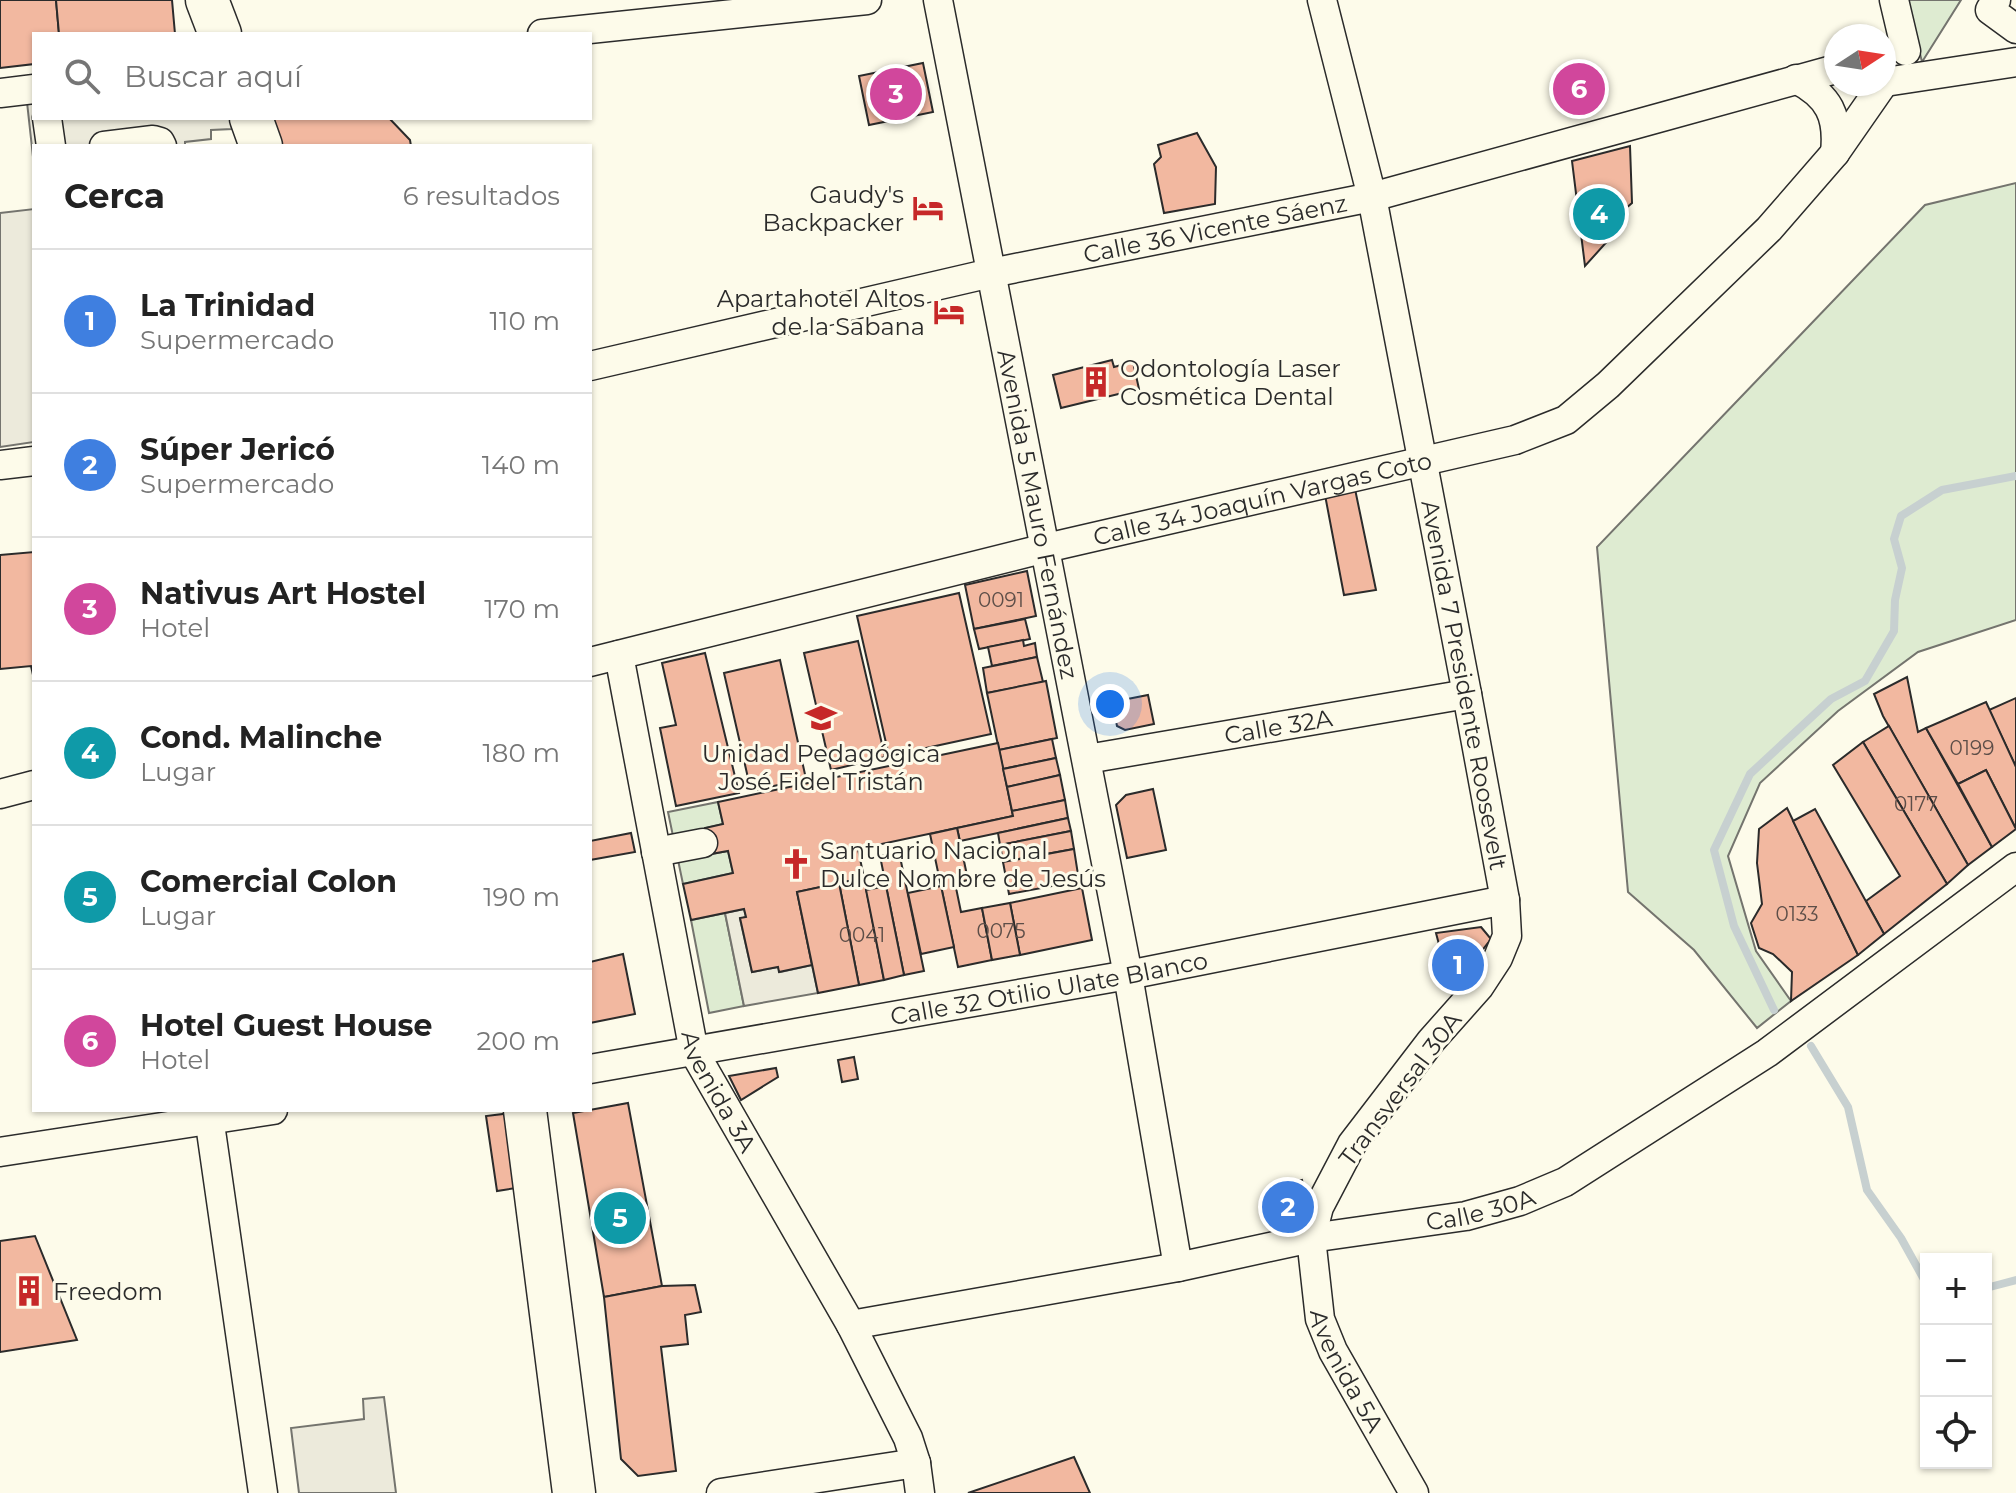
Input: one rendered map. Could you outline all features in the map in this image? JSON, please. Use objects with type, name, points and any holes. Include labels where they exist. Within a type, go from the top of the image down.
[{"type":"highway","points":[[207,0],[219,32]]},
{"type":"highway","points":[[252,120],[260,144]]},
{"type":"highway","points":[[525,1112],[574,1493]]},
{"type":"street","points":[[561,32],[867,0]]},
{"type":"street","name":"Avenida 5 Mauro Fernández","points":[[938,0],[1128,975],[1178,1267]]},
{"type":"street","name":"Avenida 7 Presidente Roosevelt","points":[[1322,0],[1372,197],[1505,900]]},
{"type":"street","points":[[1894,0],[1894,24]]},
{"type":"street","points":[[1996,0],[1990,10],[2016,29]]},
{"type":"street","points":[[1896,81],[2016,62]]},
{"type":"street","name":"Calle 36 Vicente Sáenz","points":[[592,366],[991,273],[1372,197],[1824,72]]},
{"type":"street","points":[[1796,79],[1825,100],[1834,117],[1837,135],[1835,153]]},
{"type":"street","points":[[0,93],[32,89]]},
{"type":"street","name":"Calle 34 Joaquín Vargas Coto","points":[[592,662],[1046,548],[1515,440],[1566,420],[1608,385],[1769,229],[1835,153],[1875,96]]},
{"type":"street","points":[[47,120],[51,144]]},
{"type":"street","points":[[120,144],[153,140],[161,144]]},
{"type":"street","points":[[0,465],[32,461]]},
{"type":"street","name":"Avenida 3A","points":[[619,655],[694,1052],[851,1325],[908,1438],[916,1463],[920,1493]]},
{"type":"street","name":"Calle 32A","points":[[1087,759],[1467,694]]},
{"type":"street","points":[[0,794],[32,786]]},
{"type":"street","points":[[656,852],[703,843]]},
{"type":"street","name":"Calle 30A","points":[[851,1325],[1178,1267],[1311,1238],[1466,1216],[1520,1201],[1565,1182],[1767,1053],[2016,867]]},
{"type":"street","name":"Calle 32 Otilio Ulate Blanco","points":[[592,1069],[1128,975],[1505,900]]},
{"type":"street","name":"Transversal 30A","points":[[1311,1238],[1319,1207],[1352,1144],[1431,1041],[1479,987],[1498,958],[1507,936],[1505,900]]},
{"type":"street","points":[[0,1152],[209,1114],[241,1112]]},
{"type":"street","points":[[209,1114],[263,1493]]},
{"type":"street","name":"Avenida 5A","points":[[1311,1238],[1320,1319],[1333,1351],[1414,1493]]},
{"type":"street","points":[[721,1493],[916,1463]]},
{"type":"green space","points":[[1907,0],[1961,0],[1922,62]]},
{"type":"green space","points":[[2016,183],[2016,620],[1918,652],[1838,711],[1760,783],[1728,856],[1756,951],[1791,1001],[1757,1028],[1694,950],[1628,892],[1597,547],[1925,205]]},
{"type":"green space","points":[[718,802],[723,824],[706,828],[711,854],[728,851],[733,873],[683,884],[668,812]]},
{"type":"green space","points":[[725,913],[744,1006],[709,1013],[691,920]]},
{"type":"shaded area","points":[[32,101],[32,120],[230,120],[232,129],[211,130],[211,139],[185,144],[32,144],[32,148],[27,102]]},
{"type":"shaded area","points":[[32,209],[32,442],[0,447],[0,213]]},
{"type":"shaded area","points":[[744,909],[746,917],[740,919],[752,972],[778,967],[780,972],[812,965],[818,993],[744,1006],[725,913]]},
{"type":"shaded area","points":[[384,1397],[396,1493],[299,1493],[291,1428],[364,1419],[363,1399]]},
{"type":"building","points":[[0,0],[56,0],[59,32],[32,32],[32,64],[0,68]]},
{"type":"building","points":[[56,0],[172,0],[175,32],[59,32]]},
{"type":"building","points":[[923,63],[933,112],[869,125],[859,76]]},
{"type":"building","points":[[272,120],[391,120],[411,144],[281,144]]},
{"type":"building","points":[[1197,133],[1216,167],[1215,204],[1164,213],[1154,164],[1161,157],[1158,145]]},
{"type":"building","points":[[1630,146],[1632,203],[1605,226],[1612,236],[1585,266],[1572,161]]},
{"type":"building","name":"Odontología Laser Cosmética Dental","points":[[1112,360],[1114,367],[1133,362],[1139,389],[1061,408],[1053,375]]},
{"type":"building","points":[[1355,489],[1376,590],[1344,595],[1325,495]]},
{"type":"building","points":[[32,552],[32,670],[31,666],[0,669],[0,555]]},
{"type":"building","points":[[1027,571],[1036,616],[974,629],[965,585]]},
{"type":"building","points":[[959,593],[991,734],[889,756],[857,616]]},
{"type":"building","points":[[1025,619],[1030,639],[979,649],[974,629]]},
{"type":"building","points":[[1023,640],[1024,646],[1035,643],[1037,657],[992,666],[988,647]]},
{"type":"building","points":[[858,641],[885,757],[831,770],[804,653]]},
{"type":"building","points":[[705,653],[739,793],[676,806],[660,728],[676,725],[662,663]]},
{"type":"building","points":[[1037,657],[1043,682],[987,693],[983,668]]},
{"type":"building","points":[[780,660],[806,779],[751,791],[724,673]]},
{"type":"building","points":[[1907,677],[1918,732],[1926,728],[1992,847],[1968,865],[1883,716],[1874,694]]},
{"type":"building","points":[[1046,681],[1057,738],[999,750],[987,693]]},
{"type":"building","points":[[1148,695],[1154,724],[1125,730],[1117,726],[1112,702]]},
{"type":"building","points":[[2016,698],[2016,767],[1989,710]]},
{"type":"building","points":[[1986,702],[2016,767],[2016,829],[1986,770],[1958,784],[1926,728]]},
{"type":"building","points":[[1889,726],[1968,865],[1947,884],[1863,742]]},
{"type":"building","points":[[1052,739],[1056,758],[1003,769],[999,750]]},
{"type":"building","points":[[1863,742],[1947,884],[1884,934],[1866,901],[1900,876],[1833,765]]},
{"type":"building","name":"Santuario Nacional Dulce Nombre de Jesús","points":[[998,743],[1013,816],[858,849],[864,878],[797,892],[812,965],[779,972],[778,967],[752,972],[740,918],[746,917],[744,909],[691,920],[683,884],[733,873],[728,851],[711,854],[705,828],[723,824],[718,802]]},
{"type":"building","points":[[1056,758],[1060,775],[1007,787],[1003,769]]},
{"type":"building","points":[[1986,770],[2016,829],[1992,847],[1958,784]]},
{"type":"building","points":[[1060,775],[1065,800],[1012,811],[1007,787]]},
{"type":"building","points":[[1153,789],[1166,850],[1127,858],[1116,805],[1126,795]]},
{"type":"building","points":[[1065,800],[1068,818],[960,841],[957,828],[1013,816],[1012,811]]},
{"type":"building","points":[[1787,808],[1858,955],[1791,1001],[1792,972],[1773,954],[1759,948],[1751,923],[1762,904],[1757,863],[1759,829]]},
{"type":"building","points":[[1815,809],[1884,934],[1858,955],[1793,821]]},
{"type":"building","points":[[1068,818],[1071,831],[1000,845],[998,833]]},
{"type":"building","points":[[957,828],[968,880],[955,883],[961,912],[982,908],[992,960],[958,967],[930,834]]},
{"type":"building","points":[[1071,831],[1074,849],[1003,862],[1000,845]]},
{"type":"building","points":[[631,833],[635,852],[592,860],[592,841]]},
{"type":"building","points":[[1074,849],[1079,881],[1009,894],[1003,862]]},
{"type":"building","points":[[899,852],[924,971],[904,975],[880,856]]},
{"type":"building","points":[[864,878],[884,980],[859,985],[839,883]]},
{"type":"building","points":[[839,883],[859,985],[818,993],[797,892]]},
{"type":"building","points":[[886,886],[904,975],[884,980],[866,890]]},
{"type":"building","points":[[941,886],[954,947],[921,954],[908,893]]},
{"type":"building","points":[[1082,888],[1092,940],[1020,955],[1010,903]]},
{"type":"building","points":[[1010,903],[1020,955],[992,960],[982,908]]},
{"type":"building","points":[[1481,927],[1491,939],[1451,990],[1436,933]]},
{"type":"building","points":[[623,954],[635,1014],[592,1023],[592,962]]},
{"type":"building","points":[[854,1057],[858,1079],[842,1082],[838,1060]]},
{"type":"building","points":[[776,1068],[778,1077],[741,1100],[729,1076]]},
{"type":"building","points":[[628,1103],[662,1286],[604,1297],[573,1113],[592,1112]]},
{"type":"building","points":[[511,1113],[522,1187],[497,1191],[486,1116]]},
{"type":"building","points":[[1302,1180],[1305,1193],[1284,1222],[1275,1187]]},
{"type":"building","name":"Freedom","points":[[35,1236],[77,1340],[0,1352],[0,1241]]},
{"type":"building","points":[[695,1285],[701,1312],[685,1315],[688,1344],[661,1347],[676,1471],[638,1476],[621,1459],[604,1297],[662,1286]]},
{"type":"building","points":[[1074,1457],[1090,1493],[968,1493]]},
{"type":"waterway","points":[[1774,1010],[1734,926],[1714,850],[1750,774],[1831,699],[1865,681],[1894,631],[1895,600],[1902,568],[1894,539],[1901,516],[1942,490],[2016,476]]},
{"type":"waterway","points":[[1811,1046],[1848,1107],[1867,1190],[1901,1238],[1920,1272]]},
{"type":"waterway","points":[[1992,1286],[2016,1280]]},
{"type":"place","name":"Hotel Guest House","points":[[1579,89]]},
{"type":"place","name":"Nativus Art Hostel","points":[[896,94]]},
{"type":"place","name":"Gaudy's Backpacker","points":[[928,208]]},
{"type":"place","name":"Cond. Malinche","points":[[1599,214]]},
{"type":"place","name":"Apartahotel Altos de la Sabana","points":[[949,312]]},
{"type":"place","name":"Odontología Laser Cosmética Dental","points":[[1096,382]]},
{"type":"place","name":"Unidad Pedagógica José Fidel Tristán","points":[[821,718]]},
{"type":"place","name":"Santuario Nacional Dulce Nombre de Jesús","points":[[796,864]]},
{"type":"place","name":"La Trinidad","points":[[1458,965]]},
{"type":"place","name":"Súper Jericó","points":[[1288,1207]]},
{"type":"place","name":"Comercial Colon","points":[[620,1218]]},
{"type":"place","name":"Freedom","points":[[29,1291]]}]
